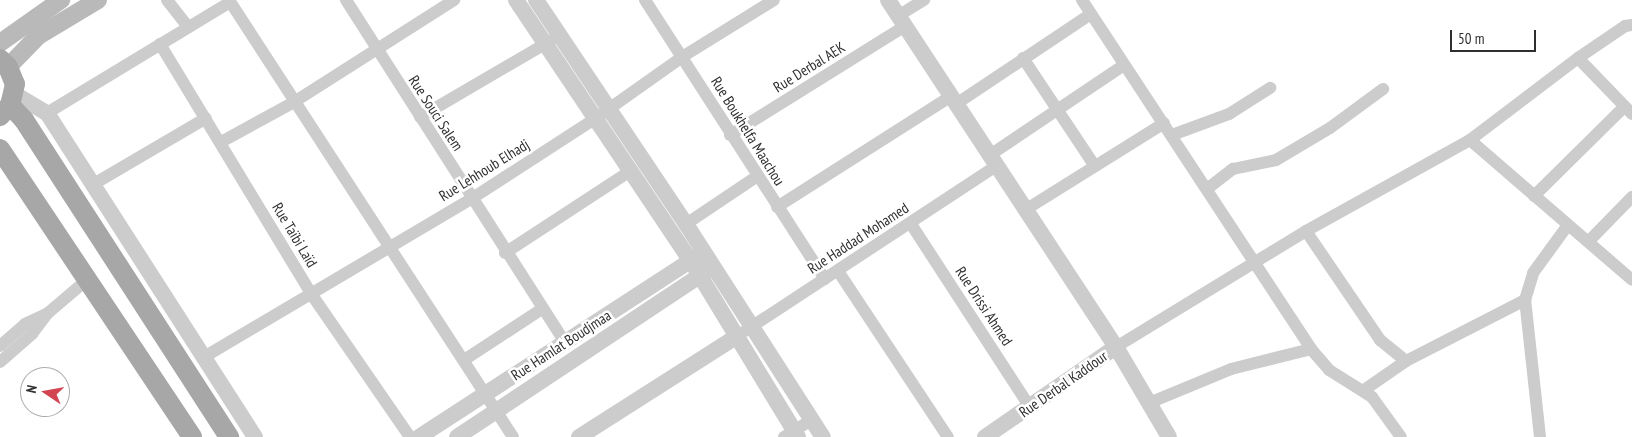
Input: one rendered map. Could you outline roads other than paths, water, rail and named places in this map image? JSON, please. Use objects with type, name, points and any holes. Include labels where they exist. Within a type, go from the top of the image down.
[{"type":"main road","points":[[0,42],[61,0]]},
{"type":"main road","points":[[98,0],[38,36],[4,63],[13,76],[8,105],[229,437]]},
{"type":"main road","points":[[0,149],[192,437]]},
{"type":"street","points":[[167,0],[188,27]]},
{"type":"street","name":"Rue Souci Salem","points":[[346,0],[375,49],[505,253],[565,343]]},
{"type":"street","points":[[221,142],[294,102],[454,0]]},
{"type":"street","points":[[516,0],[544,45],[602,114],[686,224],[697,256]]},
{"type":"street","points":[[536,0],[559,36],[632,170],[697,256],[706,271],[736,337],[792,435],[811,420]]},
{"type":"street","name":"Rue Boukhelfa Maachou","points":[[645,0],[756,177],[825,279]]},
{"type":"street","points":[[888,0],[1116,348],[1169,437]]},
{"type":"street","name":"Rue Derbal AEK","points":[[730,135],[901,21],[924,0]]},
{"type":"street","points":[[1082,0],[1311,349],[1329,370],[1364,390],[1402,437]]},
{"type":"street","points":[[8,105],[47,113],[229,1],[513,437]]},
{"type":"street","name":"Rue Lehhoub Elhadj","points":[[204,356],[312,295],[471,198],[602,114],[682,57],[770,1]]},
{"type":"street","points":[[777,207],[1023,58],[1091,14]]},
{"type":"street","points":[[1116,348],[1306,231],[1470,140],[1578,58],[1624,26],[1632,25]]},
{"type":"street","points":[[420,117],[559,36]]},
{"type":"street","name":"Rue Taïbi Laïd","points":[[160,44],[312,295],[410,437]]},
{"type":"street","points":[[1023,58],[1094,165]]},
{"type":"street","points":[[1534,196],[1628,111],[1578,58]]},
{"type":"street","name":"Rue Haddad Mohamed","points":[[736,337],[911,224],[1057,111],[1124,65]]},
{"type":"street","points":[[1172,135],[1229,114],[1270,88]]},
{"type":"street","points":[[1207,189],[1233,169],[1276,160],[1330,128],[1383,89]]},
{"type":"street","points":[[47,113],[255,437]]},
{"type":"street","points":[[92,185],[206,118]]},
{"type":"street","points":[[1025,210],[1094,165],[1164,123]]},
{"type":"street","points":[[1470,140],[1568,225],[1590,241],[1632,280]]},
{"type":"street","points":[[505,253],[632,170]]},
{"type":"street","points":[[686,224],[756,177]]},
{"type":"street","points":[[1590,241],[1632,197]]},
{"type":"street","name":"Rue Drissi Ahmed","points":[[911,224],[1030,407]]},
{"type":"street","points":[[1540,437],[1525,300],[1533,273],[1568,225]]},
{"type":"street","points":[[1306,231],[1380,340],[1406,361]]},
{"type":"street","name":"Rue Hamlat Boudjmaa","points":[[419,437],[697,256]]},
{"type":"street","points":[[706,271],[751,327],[823,437]]},
{"type":"street","name":"Rue Hamlat Boudjmaa","points":[[458,437],[706,271]]},
{"type":"street","points":[[838,271],[948,437]]},
{"type":"street","points":[[0,362],[32,334],[48,313],[88,279]]},
{"type":"street","points":[[1364,390],[1406,361],[1525,300]]},
{"type":"street","points":[[464,360],[542,309]]},
{"type":"street","points":[[0,346],[25,324],[48,313]]},
{"type":"street","points":[[582,436],[736,337]]},
{"type":"street","name":"Rue Derbal Kaddour","points":[[985,437],[1116,348]]},
{"type":"street","points":[[1149,403],[1231,368],[1311,349]]}]
